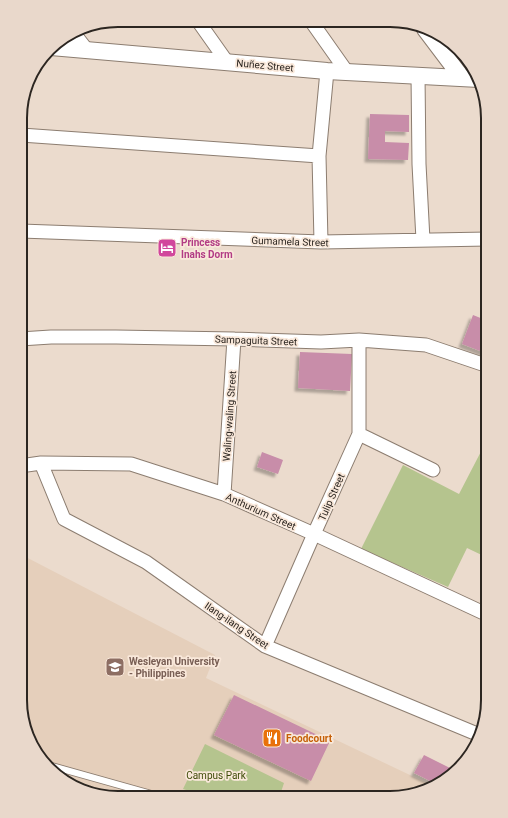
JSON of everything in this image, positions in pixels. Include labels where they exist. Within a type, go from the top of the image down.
[{"type":"street","points":[[203,27],[227,62]]},
{"type":"street","points":[[315,27],[347,72]]},
{"type":"street","points":[[77,37],[87,50]]},
{"type":"street","points":[[432,37],[462,78]]},
{"type":"street","name":"Nuñez Street","points":[[60,48],[347,72],[472,79]]},
{"type":"street","points":[[321,242],[319,156],[327,70]]},
{"type":"street","points":[[418,76],[419,164],[423,240]]},
{"type":"street","points":[[27,135],[319,156]]},
{"type":"street","name":"Gumamela Street","points":[[27,231],[321,242],[481,240]]},
{"type":"street","name":"Sampaguita Street","points":[[27,339],[51,337],[234,339],[321,342],[359,340],[426,345],[481,364]]},
{"type":"street","name":"Waling-waling Street","points":[[224,494],[234,339]]},
{"type":"street","name":"Tulip Street","points":[[265,646],[359,434],[359,340]]},
{"type":"street","points":[[359,434],[433,470]]},
{"type":"street","name":"Anthurium Street","points":[[27,465],[41,463],[131,464],[224,494],[481,612]]},
{"type":"street","name":"Ilang-ilang Street","points":[[41,463],[64,519],[146,562],[265,646],[475,733]]},
{"type":"lane","points":[[58,768],[141,791]]},
{"type":"shaded area","name":"Wesleyan University - Philippines","points":[[27,558],[215,655],[206,678],[427,783],[396,791],[118,791],[94,788],[72,779],[54,764],[39,746],[30,724],[27,700]]},
{"type":"green space","points":[[481,452],[481,555],[467,548],[448,587],[361,549],[403,465],[459,494]]},
{"type":"green space","name":"Campus Park","points":[[205,744],[284,783],[281,791],[189,791],[183,789]]},
{"type":"building","points":[[370,114],[409,115],[409,132],[385,131],[385,142],[409,143],[408,160],[368,159]]},
{"type":"building","points":[[473,315],[481,318],[481,351],[462,344]]},
{"type":"building","points":[[300,352],[352,354],[350,391],[298,388]]},
{"type":"building","points":[[262,452],[283,460],[278,474],[257,467]]},
{"type":"building","name":"Foodcourt","points":[[234,695],[330,741],[311,781],[214,735]]},
{"type":"building","points":[[424,755],[450,768],[431,781],[414,773]]},
{"type":"place","name":"Princess Inahs Dorm","points":[[167,248]]},
{"type":"place","name":"Wesleyan University - Philippines","points":[[115,667]]},
{"type":"place","name":"Foodcourt","points":[[272,738]]}]
